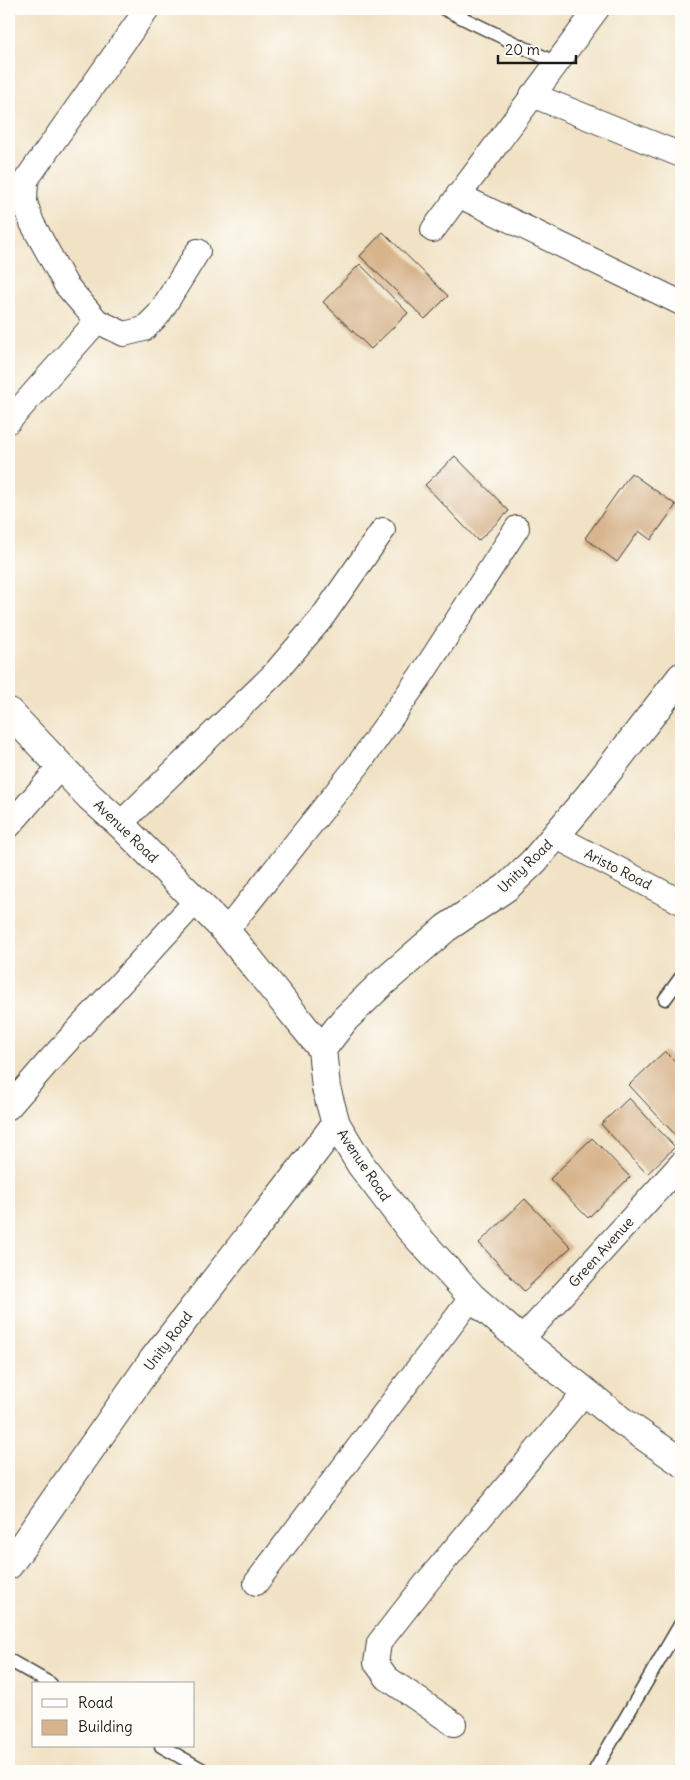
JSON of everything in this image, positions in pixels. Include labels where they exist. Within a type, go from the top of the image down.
[{"type":"street","points":[[146,9],[26,180],[26,202],[32,224],[66,285],[97,321],[124,334],[144,329],[159,314],[198,252]]},
{"type":"street","points":[[433,230],[597,9]]},
{"type":"street","points":[[532,95],[681,155]]},
{"type":"street","points":[[458,195],[681,303]]},
{"type":"street","points":[[9,421],[97,321]]},
{"type":"street","points":[[226,931],[358,765],[424,671],[518,528]]},
{"type":"street","points":[[120,824],[274,674],[321,619],[383,530]]},
{"type":"street","name":"Unity Road","points":[[322,1049],[346,1019],[380,985],[446,928],[507,887],[534,861],[588,797],[681,677]]},
{"type":"street","name":"Avenue Road","points":[[9,712],[90,797],[120,824],[226,931],[322,1049],[326,1088],[336,1124],[361,1166],[409,1228],[472,1297],[521,1340],[618,1419],[681,1462]]},
{"type":"street","points":[[9,826],[61,766]]},
{"type":"street","name":"Aristo Road","points":[[555,836],[681,902]]},
{"type":"street","points":[[9,1107],[197,900]]},
{"type":"street","name":"Unity Road","points":[[9,1565],[153,1360],[336,1124]]},
{"type":"street","name":"Green Avenue","points":[[521,1340],[681,1164]]},
{"type":"street","points":[[256,1583],[472,1297]]},
{"type":"street","points":[[454,1724],[387,1678],[376,1663],[379,1643],[427,1582],[585,1392]]},
{"type":"lane","points":[[444,9],[556,63]]},
{"type":"lane","points":[[666,999],[681,977]]},
{"type":"lane","points":[[595,1770],[681,1623]]},
{"type":"lane","points":[[9,1660],[48,1682]]},
{"type":"lane","points":[[165,1748],[205,1771]]},
{"type":"building","points":[[383,232],[448,296],[425,319],[360,256]]},
{"type":"building","points":[[360,264],[408,313],[371,349],[323,302]]},
{"type":"building","points":[[455,456],[509,511],[478,541],[425,485]]},
{"type":"building","points":[[631,473],[676,505],[651,540],[639,531],[617,562],[585,538]]},
{"type":"building","points":[[665,1051],[681,1067],[681,1141],[629,1085]]},
{"type":"building","points":[[629,1098],[675,1147],[647,1174],[601,1124]]},
{"type":"building","points":[[592,1138],[630,1177],[588,1218],[550,1179]]},
{"type":"building","points":[[525,1199],[571,1247],[524,1291],[479,1243]]}]
